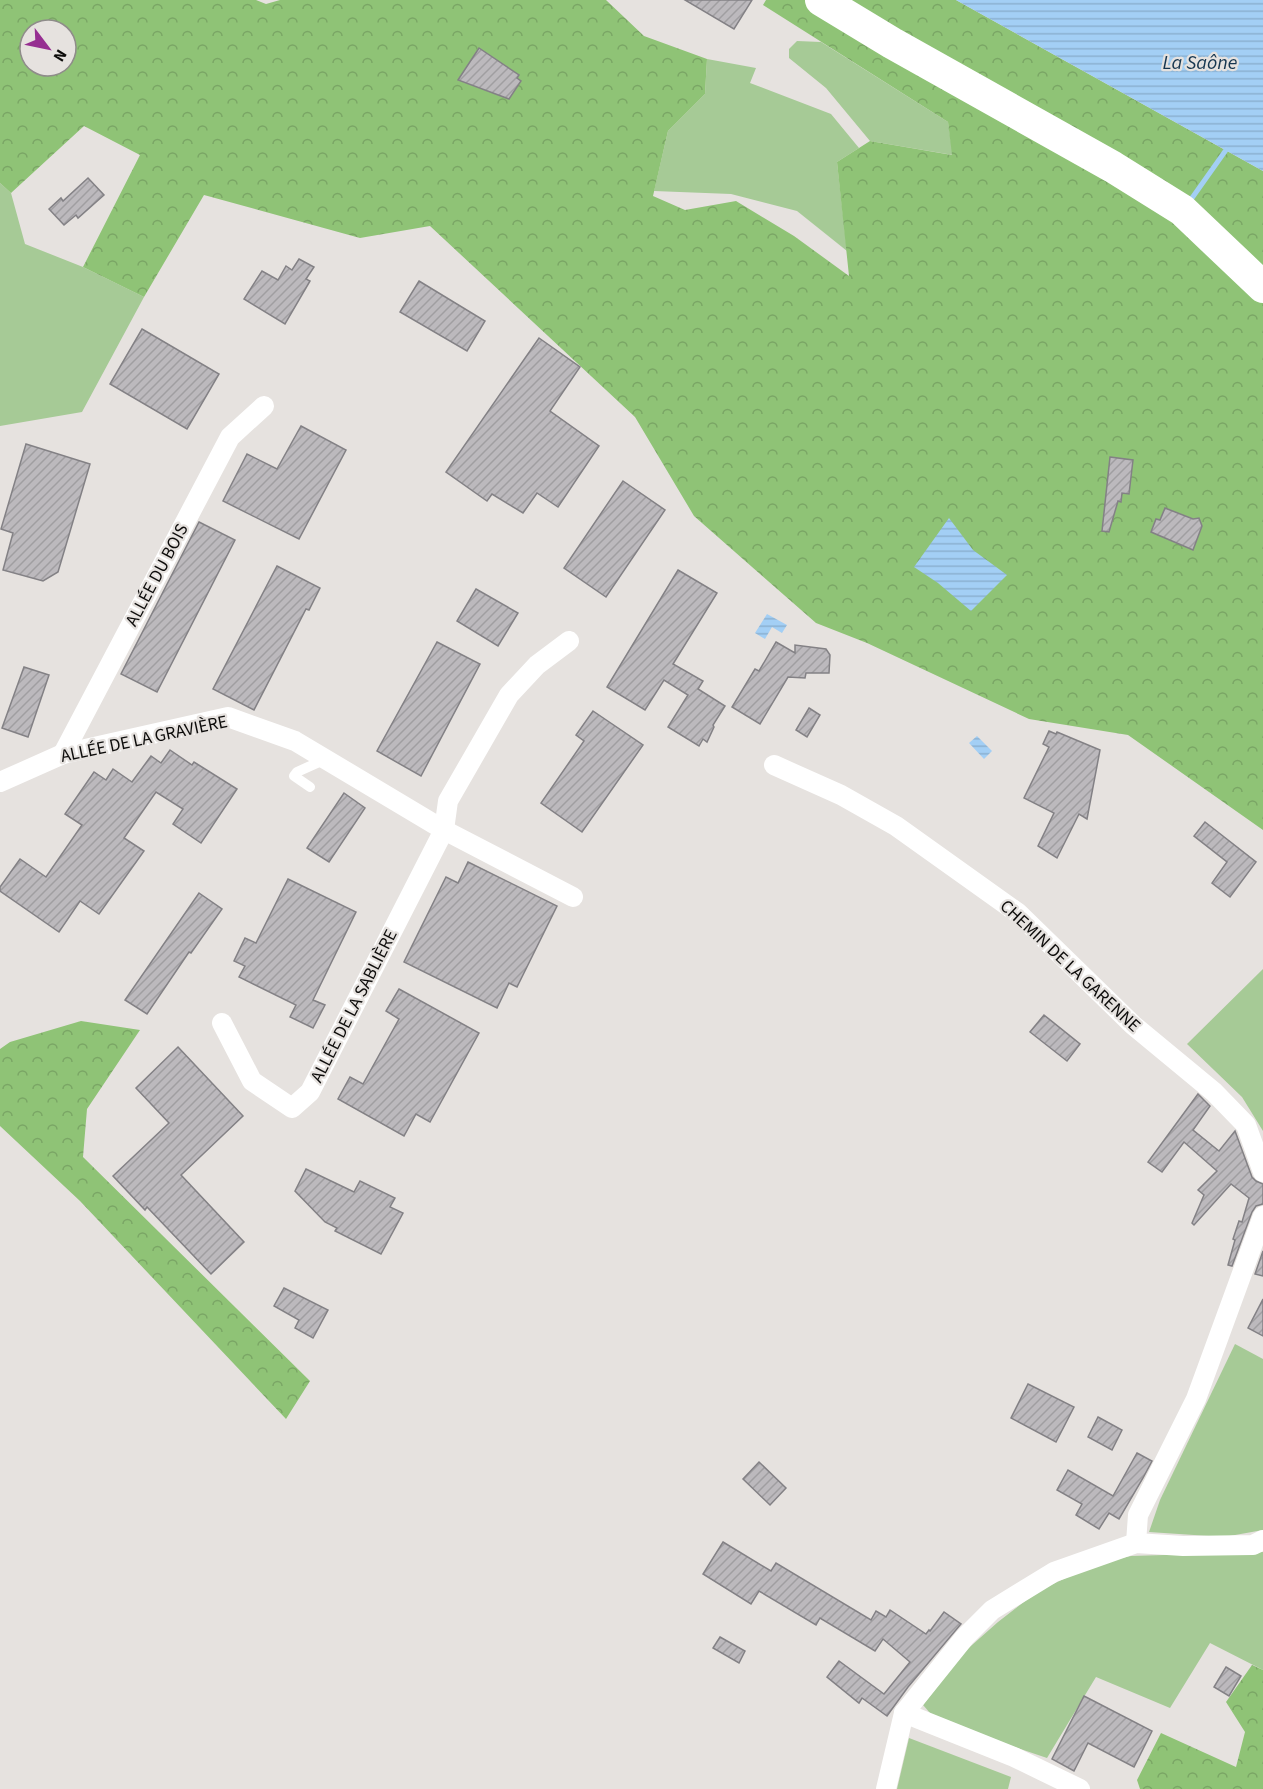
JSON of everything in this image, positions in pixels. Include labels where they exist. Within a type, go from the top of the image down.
[{"type":"main road","points":[[821,0],[892,43],[1113,167],[1182,210],[1263,287]]},
{"type":"street","name":"ALLÉE DU BOIS","points":[[63,754],[230,437],[264,406]]},
{"type":"street","points":[[569,641],[537,664],[509,695],[448,801],[444,830],[573,897]]},
{"type":"street","name":"ALLÉE DE LA GRAVIÈRE","points":[[0,782],[63,754],[228,717],[295,741],[444,830]]},
{"type":"street","name":"CHEMIN DE LA GARENNE","points":[[774,765],[841,795],[896,826],[1018,913],[1133,1024],[1214,1092],[1246,1125],[1263,1172]]},
{"type":"street","name":"ALLÉE DE LA SABLIÈRE","points":[[222,1023],[252,1081],[292,1108],[310,1092],[444,830]]},
{"type":"street","points":[[1136,1543],[1137,1515],[1196,1399],[1263,1216]]},
{"type":"street","points":[[886,1789],[904,1713],[965,1636],[992,1610],[1054,1572],[1136,1543],[1183,1546],[1253,1545],[1263,1540]]},
{"type":"street","points":[[904,1713],[1014,1757],[1080,1789]]},
{"type":"lane","points":[[310,786],[294,776],[297,772],[326,759]]},
{"type":"green space","points":[[0,0],[256,0],[266,4],[280,0],[606,0],[644,36],[707,59],[705,94],[668,131],[653,196],[685,210],[736,201],[794,236],[849,276],[837,162],[870,141],[952,155],[948,122],[763,5],[766,0],[956,0],[1263,171],[1263,830],[1128,735],[1029,719],[867,643],[816,623],[694,516],[635,417],[430,226],[360,238],[204,195],[144,297],[83,267],[140,155],[84,126],[11,193],[0,183]]},
{"type":"green space","points":[[797,41],[821,42],[948,122],[953,155],[870,141],[826,88],[789,58],[789,49]]},
{"type":"green space","points":[[707,59],[756,68],[750,83],[831,114],[859,148],[837,162],[847,251],[797,211],[731,194],[654,191],[668,131],[705,94]]},
{"type":"green space","points":[[0,183],[11,193],[25,244],[83,267],[144,297],[82,412],[0,426]]},
{"type":"green space","points":[[1263,969],[1263,1131],[1242,1097],[1187,1044]]},
{"type":"green space","points":[[81,1021],[140,1030],[87,1109],[83,1157],[310,1381],[286,1419],[80,1201],[0,1126],[0,1049],[10,1042]]},
{"type":"green space","points":[[1235,1344],[1263,1359],[1263,1530],[1224,1537],[1149,1532],[1160,1500]]},
{"type":"green space","points":[[1263,1552],[1263,1670],[1210,1643],[1170,1708],[1096,1677],[1047,1758],[937,1721],[923,1705],[963,1653],[998,1622],[1038,1591],[1098,1563],[1131,1556]]},
{"type":"green space","points":[[1252,1665],[1263,1670],[1263,1789],[1140,1789],[1137,1780],[1161,1733],[1236,1767],[1245,1732],[1226,1702]]},
{"type":"green space","points":[[909,1738],[1011,1777],[1008,1789],[897,1789]]},
{"type":"water","name":"La Saône","points":[[956,0],[1263,0],[1263,171]]},
{"type":"water","points":[[949,518],[973,550],[1007,575],[971,611],[938,583],[914,567]]},
{"type":"water","points":[[767,614],[787,625],[782,633],[772,627],[765,639],[755,633]]},
{"type":"water","points":[[977,736],[992,751],[984,759],[969,743]]},
{"type":"building","points":[[685,0],[752,0],[734,29]]},
{"type":"building","points":[[479,48],[519,75],[517,78],[521,81],[509,99],[458,80]]},
{"type":"building","points":[[88,178],[104,195],[78,218],[76,215],[64,225],[49,209],[61,198],[63,201]]},
{"type":"building","points":[[299,259],[314,267],[306,279],[310,281],[285,324],[244,299],[262,271],[278,280],[286,266],[292,270]]},
{"type":"building","points":[[419,281],[485,321],[467,351],[400,312]]},
{"type":"building","points":[[142,329],[219,374],[187,429],[110,384]]},
{"type":"building","points":[[539,338],[580,367],[550,411],[599,446],[558,507],[537,493],[523,513],[492,494],[487,501],[446,472]]},
{"type":"building","points":[[301,426],[346,450],[299,539],[223,501],[247,454],[277,469]]},
{"type":"building","points":[[26,444],[90,464],[58,572],[43,581],[3,570],[13,533],[1,529]]},
{"type":"building","points":[[1110,457],[1133,460],[1129,494],[1122,493],[1121,502],[1118,501],[1109,532],[1102,531]]},
{"type":"building","points":[[623,481],[665,510],[606,597],[564,568]]},
{"type":"building","points":[[1165,508],[1193,519],[1199,518],[1202,526],[1193,550],[1151,532],[1156,519],[1160,520]]},
{"type":"building","points":[[199,522],[235,540],[157,692],[121,674]]},
{"type":"building","points":[[277,566],[320,588],[309,610],[306,609],[254,710],[213,689]]},
{"type":"building","points":[[678,570],[717,593],[673,664],[703,681],[698,689],[725,706],[713,725],[707,742],[703,739],[699,746],[668,727],[688,695],[664,680],[645,710],[607,687]]},
{"type":"building","points":[[476,589],[518,613],[498,646],[457,621]]},
{"type":"building","points":[[437,642],[480,664],[421,776],[377,751]]},
{"type":"building","points":[[776,642],[795,653],[795,645],[826,649],[830,655],[829,673],[806,673],[805,678],[788,677],[760,724],[732,707],[755,669],[759,671]]},
{"type":"building","points":[[24,667],[49,675],[28,737],[2,728]]},
{"type":"building","points":[[809,708],[820,715],[807,737],[796,730]]},
{"type":"building","points":[[593,711],[643,745],[582,832],[541,803],[584,741],[576,735]]},
{"type":"building","points":[[1049,731],[1056,734],[1057,732],[1100,750],[1087,819],[1079,814],[1057,858],[1038,846],[1054,813],[1024,798],[1049,747],[1043,744]]},
{"type":"building","points":[[170,750],[192,765],[194,762],[237,789],[201,843],[173,824],[183,809],[156,792],[124,838],[144,851],[99,914],[80,901],[59,932],[0,891],[0,887],[20,859],[46,877],[82,825],[65,814],[94,772],[106,780],[113,769],[132,782],[151,756],[161,763]]},
{"type":"building","points":[[344,793],[365,808],[329,862],[307,848]]},
{"type":"building","points":[[1205,822],[1256,862],[1230,897],[1212,883],[1227,862],[1194,836]]},
{"type":"building","points":[[468,862],[557,906],[517,987],[509,983],[497,1008],[404,962],[446,877],[458,883]]},
{"type":"building","points":[[288,879],[356,912],[313,1000],[325,1005],[313,1028],[290,1017],[296,1005],[239,977],[245,966],[234,961],[245,938],[256,943]]},
{"type":"building","points":[[199,893],[222,909],[191,953],[189,952],[147,1014],[125,1000]]},
{"type":"building","points":[[399,989],[479,1033],[430,1122],[416,1114],[404,1136],[338,1099],[350,1077],[363,1084],[399,1019],[386,1011]]},
{"type":"building","points":[[1044,1015],[1080,1044],[1067,1061],[1030,1032]]},
{"type":"building","points":[[178,1047],[243,1116],[181,1175],[244,1242],[211,1274],[147,1207],[145,1210],[113,1176],[169,1123],[136,1088]]},
{"type":"building","points":[[1198,1094],[1210,1106],[1193,1130],[1219,1151],[1235,1131],[1252,1177],[1263,1184],[1263,1204],[1256,1206],[1252,1212],[1232,1266],[1228,1265],[1235,1240],[1233,1239],[1239,1221],[1242,1222],[1249,1198],[1231,1184],[1194,1225],[1192,1223],[1204,1195],[1198,1190],[1217,1171],[1184,1142],[1162,1172],[1148,1162]]},
{"type":"building","points":[[306,1169],[354,1192],[360,1181],[395,1198],[390,1207],[403,1213],[381,1254],[335,1231],[337,1228],[325,1222],[295,1191]]},
{"type":"building","points":[[1263,1251],[1263,1276],[1255,1274]]},
{"type":"building","points":[[284,1288],[328,1310],[313,1338],[295,1328],[299,1320],[274,1306]]},
{"type":"building","points":[[1263,1299],[1263,1336],[1248,1328]]},
{"type":"building","points":[[1028,1384],[1074,1407],[1056,1442],[1011,1418]]},
{"type":"building","points":[[1098,1417],[1122,1430],[1112,1450],[1088,1437]]},
{"type":"building","points":[[1137,1453],[1152,1461],[1119,1519],[1109,1513],[1099,1529],[1076,1515],[1082,1504],[1057,1490],[1068,1470],[1113,1496]]},
{"type":"building","points":[[759,1462],[786,1488],[770,1505],[743,1479]]},
{"type":"building","points":[[723,1542],[771,1571],[776,1563],[871,1620],[876,1611],[886,1617],[890,1610],[926,1634],[944,1612],[961,1624],[908,1687],[887,1716],[862,1698],[859,1703],[827,1677],[839,1661],[884,1694],[910,1662],[883,1639],[875,1651],[820,1618],[816,1625],[759,1591],[751,1604],[703,1574]]},
{"type":"building","points":[[720,1637],[745,1651],[739,1663],[713,1648]]},
{"type":"building","points":[[1226,1667],[1241,1676],[1229,1696],[1214,1687]]},
{"type":"building","points":[[1084,1696],[1152,1731],[1134,1767],[1088,1743],[1074,1771],[1052,1759]]},
{"type":"waterway","points":[[1192,198],[1226,150]]}]
